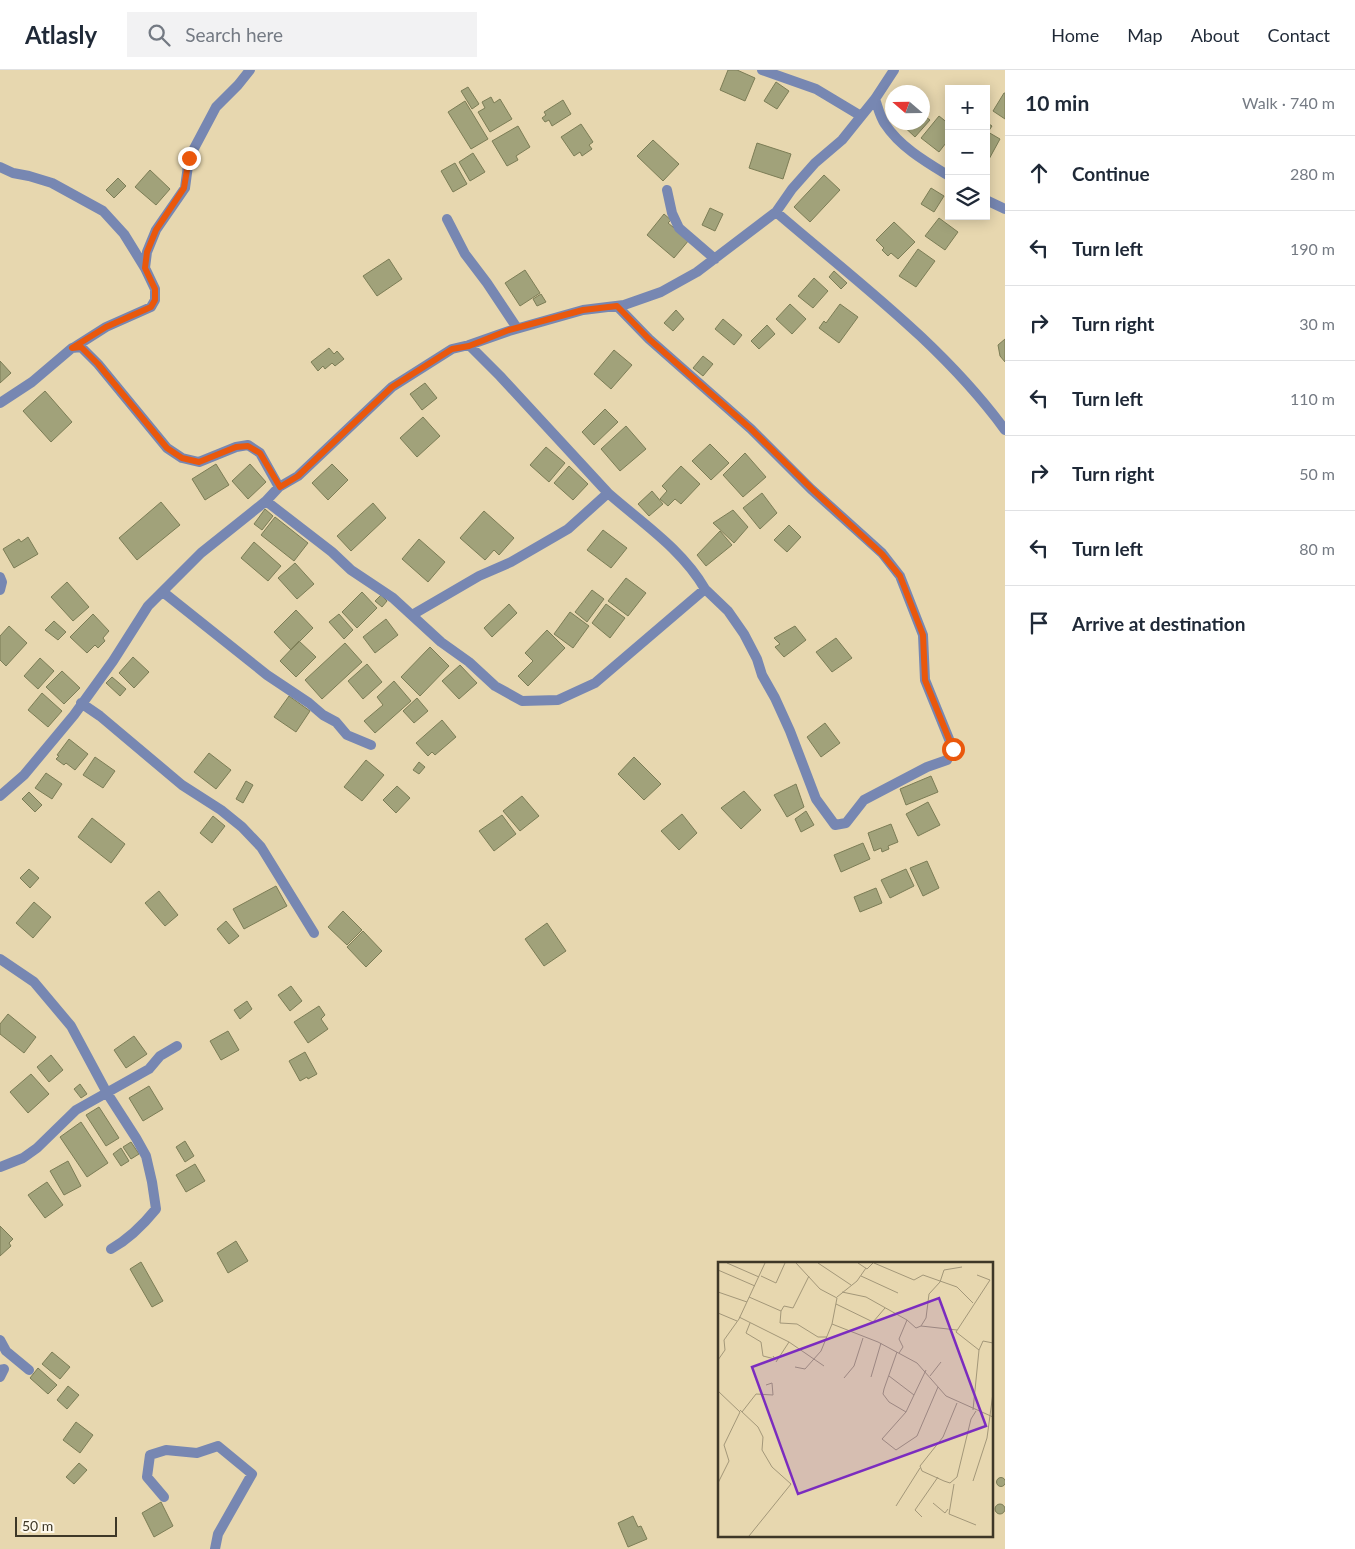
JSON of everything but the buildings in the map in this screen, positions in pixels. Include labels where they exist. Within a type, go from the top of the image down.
[{"type":"street","points":[[145,268],[147,252],[156,230],[184,188],[189,158],[216,106],[238,85],[250,70]]},
{"type":"street","points":[[762,70],[816,88],[861,116]]},
{"type":"street","points":[[0,796],[24,775],[74,715],[113,661],[148,606],[201,553],[266,501],[280,487],[298,476],[392,387],[452,349],[469,346],[517,328],[583,310],[617,306],[661,292],[696,272],[716,259],[776,212],[816,162],[842,140],[875,99],[894,70]]},
{"type":"street","points":[[875,99],[884,124],[897,139],[918,157],[947,175]]},
{"type":"street","points":[[0,167],[13,173],[52,183],[102,211],[124,234],[145,268],[155,289],[155,300],[151,307],[106,327],[72,348],[32,382],[0,403]]},
{"type":"street","points":[[668,190],[672,213],[679,228],[716,259]]},
{"type":"street","points":[[990,202],[1005,209]]},
{"type":"street","points":[[776,212],[895,312],[938,351],[1005,430]]},
{"type":"street","points":[[448,219],[465,254],[517,328]]},
{"type":"street","points":[[469,346],[608,493],[677,553],[695,572],[705,589],[728,611],[744,634],[757,659],[762,675],[786,723],[816,799],[835,825],[846,823],[864,800],[927,767],[947,760],[953,749],[925,680],[923,635],[900,576],[882,554],[751,429],[649,339],[617,306]]},
{"type":"street","points":[[72,348],[81,347],[98,364],[167,448],[182,458],[199,462],[236,447],[248,446],[260,453],[280,487]]},
{"type":"street","points":[[412,615],[479,576],[511,562],[568,529],[608,493]]},
{"type":"street","points":[[266,501],[332,552],[352,570],[393,598],[441,642],[469,662],[495,686],[522,700],[558,700],[595,683],[705,589]]},
{"type":"street","points":[[0,576],[2,582],[0,590]]},
{"type":"street","points":[[163,592],[267,675],[310,703],[323,715],[336,722],[347,736],[371,745]]},
{"type":"street","points":[[81,703],[182,785],[221,810],[253,836],[314,933]]},
{"type":"street","points":[[0,959],[34,982],[71,1026],[106,1093],[146,1156],[156,1209],[143,1226],[111,1249]]},
{"type":"street","points":[[0,1167],[23,1158],[37,1148],[76,1110],[148,1069],[160,1056],[178,1046]]},
{"type":"street","points":[[0,1340],[6,1351],[29,1370]]},
{"type":"street","points":[[0,1370],[4,1369],[0,1377]]},
{"type":"street","points":[[164,1497],[147,1477],[150,1455],[166,1450],[197,1453],[218,1446],[252,1474],[218,1534],[215,1549]]},
{"type":"route","points":[[189,158],[184,188],[156,230],[147,252],[145,268],[155,289],[155,300],[151,307],[106,327],[72,348],[81,347],[98,364],[167,448],[182,458],[199,462],[236,447],[248,446],[260,453],[280,487],[298,476],[392,387],[452,349],[469,346],[509,330],[583,310],[617,306],[649,339],[751,429],[882,554],[900,576],[923,635],[925,680],[953,749]]}]
